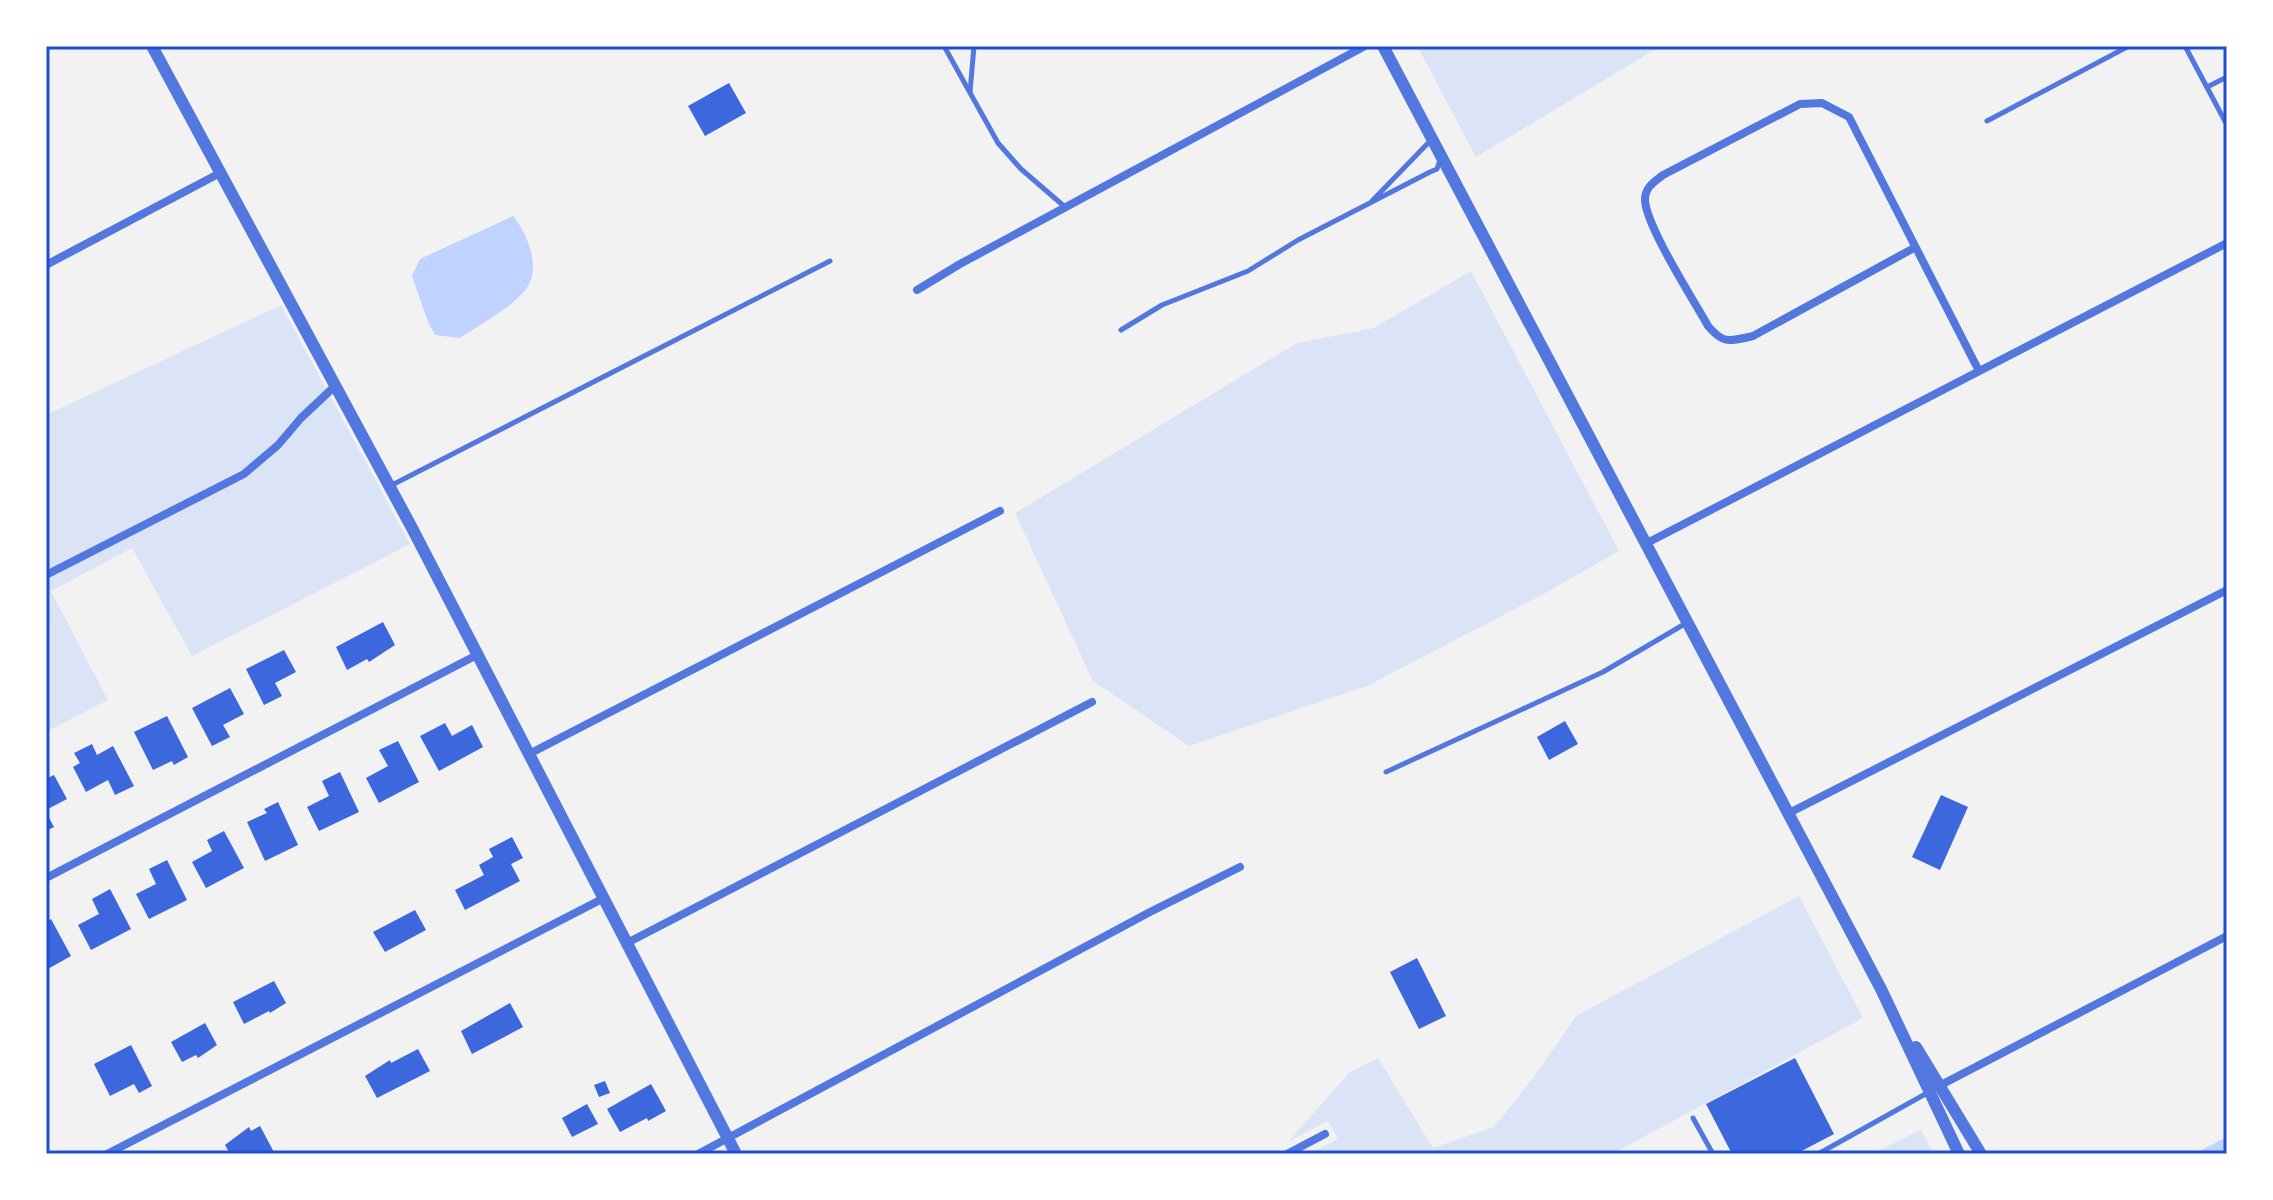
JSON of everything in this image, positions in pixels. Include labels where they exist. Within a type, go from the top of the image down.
[{"type":"street","points":[[152,46],[389,486],[736,1154]]},
{"type":"street","points":[[917,290],[1365,46]]},
{"type":"street","points":[[1383,46],[1881,989],[1935,1089],[1981,1154]]},
{"type":"street","points":[[1914,248],[1753,336],[1730,341],[1719,339],[1708,326],[1648,219],[1645,197],[1649,185],[1663,175],[1800,104],[1822,103],[1849,117],[1979,371]]},
{"type":"street","points":[[46,265],[220,173]]},
{"type":"street","points":[[1647,543],[2227,243]]},
{"type":"street","points":[[46,575],[244,474],[278,445],[335,386]]},
{"type":"street","points":[[529,754],[1000,511]]},
{"type":"street","points":[[1789,813],[2227,590]]},
{"type":"street","points":[[46,878],[477,655]]},
{"type":"street","points":[[627,943],[1092,702]]},
{"type":"street","points":[[698,1154],[1240,867]]},
{"type":"street","points":[[107,1154],[604,898]]},
{"type":"street","points":[[1935,1089],[2227,936]]},
{"type":"street","points":[[1935,1089],[1959,1154]]},
{"type":"street","points":[[1287,1154],[1325,1134]]},
{"type":"lane","points":[[944,46],[998,143],[1021,169],[1065,207]]},
{"type":"lane","points":[[970,93],[974,46]]},
{"type":"lane","points":[[1987,121],[2129,46]]},
{"type":"lane","points":[[2185,46],[2227,125]]},
{"type":"lane","points":[[2207,87],[2227,77]]},
{"type":"lane","points":[[1369,204],[1433,138]]},
{"type":"lane","points":[[1121,330],[1162,305],[1248,271],[1298,240],[1437,169],[1441,155]]},
{"type":"lane","points":[[389,486],[830,261]]},
{"type":"lane","points":[[1386,772],[1603,672],[1688,622]]},
{"type":"lane","points":[[1818,1154],[1935,1089]]},
{"type":"lane","points":[[1693,1118],[1713,1154]]},
{"type":"shaded area","points":[[1417,46],[1661,46],[1476,157]]},
{"type":"shaded area","points":[[1471,271],[1619,551],[1542,595],[1367,686],[1189,746],[1093,681],[1015,513],[1297,343],[1374,328]]},
{"type":"shaded area","points":[[281,305],[410,544],[192,656],[132,548],[51,591],[108,700],[46,732],[46,415]]},
{"type":"shaded area","points":[[1799,896],[1863,1018],[1612,1154],[1309,1154],[1338,1139],[1328,1121],[1289,1141],[1350,1072],[1378,1058],[1433,1148],[1494,1127],[1534,1077],[1576,1016]]},
{"type":"shaded area","points":[[1921,1130],[1934,1154],[1871,1154]]},
{"type":"water","points":[[513,216],[532,256],[532,274],[525,290],[499,313],[460,338],[435,335],[412,276],[420,259]]},
{"type":"water","points":[[2227,1137],[2227,1154],[2194,1154]]},
{"type":"building","points":[[729,83],[746,113],[705,136],[688,106]]},
{"type":"building","points":[[383,622],[395,645],[369,662],[367,659],[347,670],[336,647]]},
{"type":"building","points":[[284,650],[296,672],[275,683],[282,696],[264,705],[246,669]]},
{"type":"building","points":[[230,688],[244,714],[223,725],[230,737],[212,746],[192,708]]},
{"type":"building","points":[[167,716],[188,757],[174,765],[172,761],[153,770],[134,732]]},
{"type":"building","points":[[1565,721],[1578,744],[1549,760],[1537,737]]},
{"type":"building","points":[[445,723],[452,736],[472,725],[483,747],[439,771],[420,736]]},
{"type":"building","points":[[398,741],[419,782],[379,803],[366,778],[388,766],[379,750]]},
{"type":"building","points":[[92,744],[97,755],[113,746],[134,786],[115,795],[108,780],[86,792],[73,767],[80,763],[74,753]]},
{"type":"building","points":[[340,772],[359,812],[319,831],[307,807],[329,796],[322,781]]},
{"type":"building","points":[[54,775],[67,799],[46,810],[46,779]]},
{"type":"building","points":[[1941,795],[1968,807],[1940,870],[1912,857]]},
{"type":"building","points":[[278,802],[298,845],[265,861],[247,822],[267,813],[264,809]]},
{"type":"building","points":[[46,812],[54,827],[46,831]]},
{"type":"building","points":[[224,831],[244,868],[206,888],[192,862],[212,851],[207,840]]},
{"type":"building","points":[[512,837],[523,858],[511,864],[520,881],[465,910],[455,890],[484,875],[479,865],[493,857],[489,849]]},
{"type":"building","points":[[167,860],[187,900],[149,919],[136,894],[156,884],[149,869]]},
{"type":"building","points":[[110,889],[131,929],[91,950],[78,925],[99,914],[92,899]]},
{"type":"building","points":[[415,910],[426,930],[385,952],[373,932]]},
{"type":"building","points":[[51,919],[71,956],[46,970],[46,922]]},
{"type":"building","points":[[1417,958],[1446,1016],[1419,1029],[1390,972]]},
{"type":"building","points":[[274,981],[286,1003],[244,1024],[233,1002]]},
{"type":"building","points":[[510,1003],[523,1027],[472,1054],[461,1031]]},
{"type":"building","points":[[205,1023],[217,1045],[198,1058],[196,1055],[182,1062],[171,1042]]},
{"type":"building","points":[[131,1045],[152,1086],[139,1093],[134,1084],[110,1096],[94,1064]]},
{"type":"building","points":[[418,1049],[430,1071],[377,1098],[365,1076],[390,1060],[391,1063]]},
{"type":"building","points":[[1795,1058],[1834,1134],[1796,1154],[1732,1154],[1706,1104]]},
{"type":"building","points":[[605,1081],[610,1093],[599,1097],[594,1085]]},
{"type":"building","points":[[651,1084],[666,1111],[620,1132],[607,1109]]},
{"type":"building","points":[[587,1104],[598,1124],[572,1137],[562,1118]]},
{"type":"building","points":[[260,1126],[275,1154],[230,1154],[225,1145],[249,1127],[251,1131]]}]
